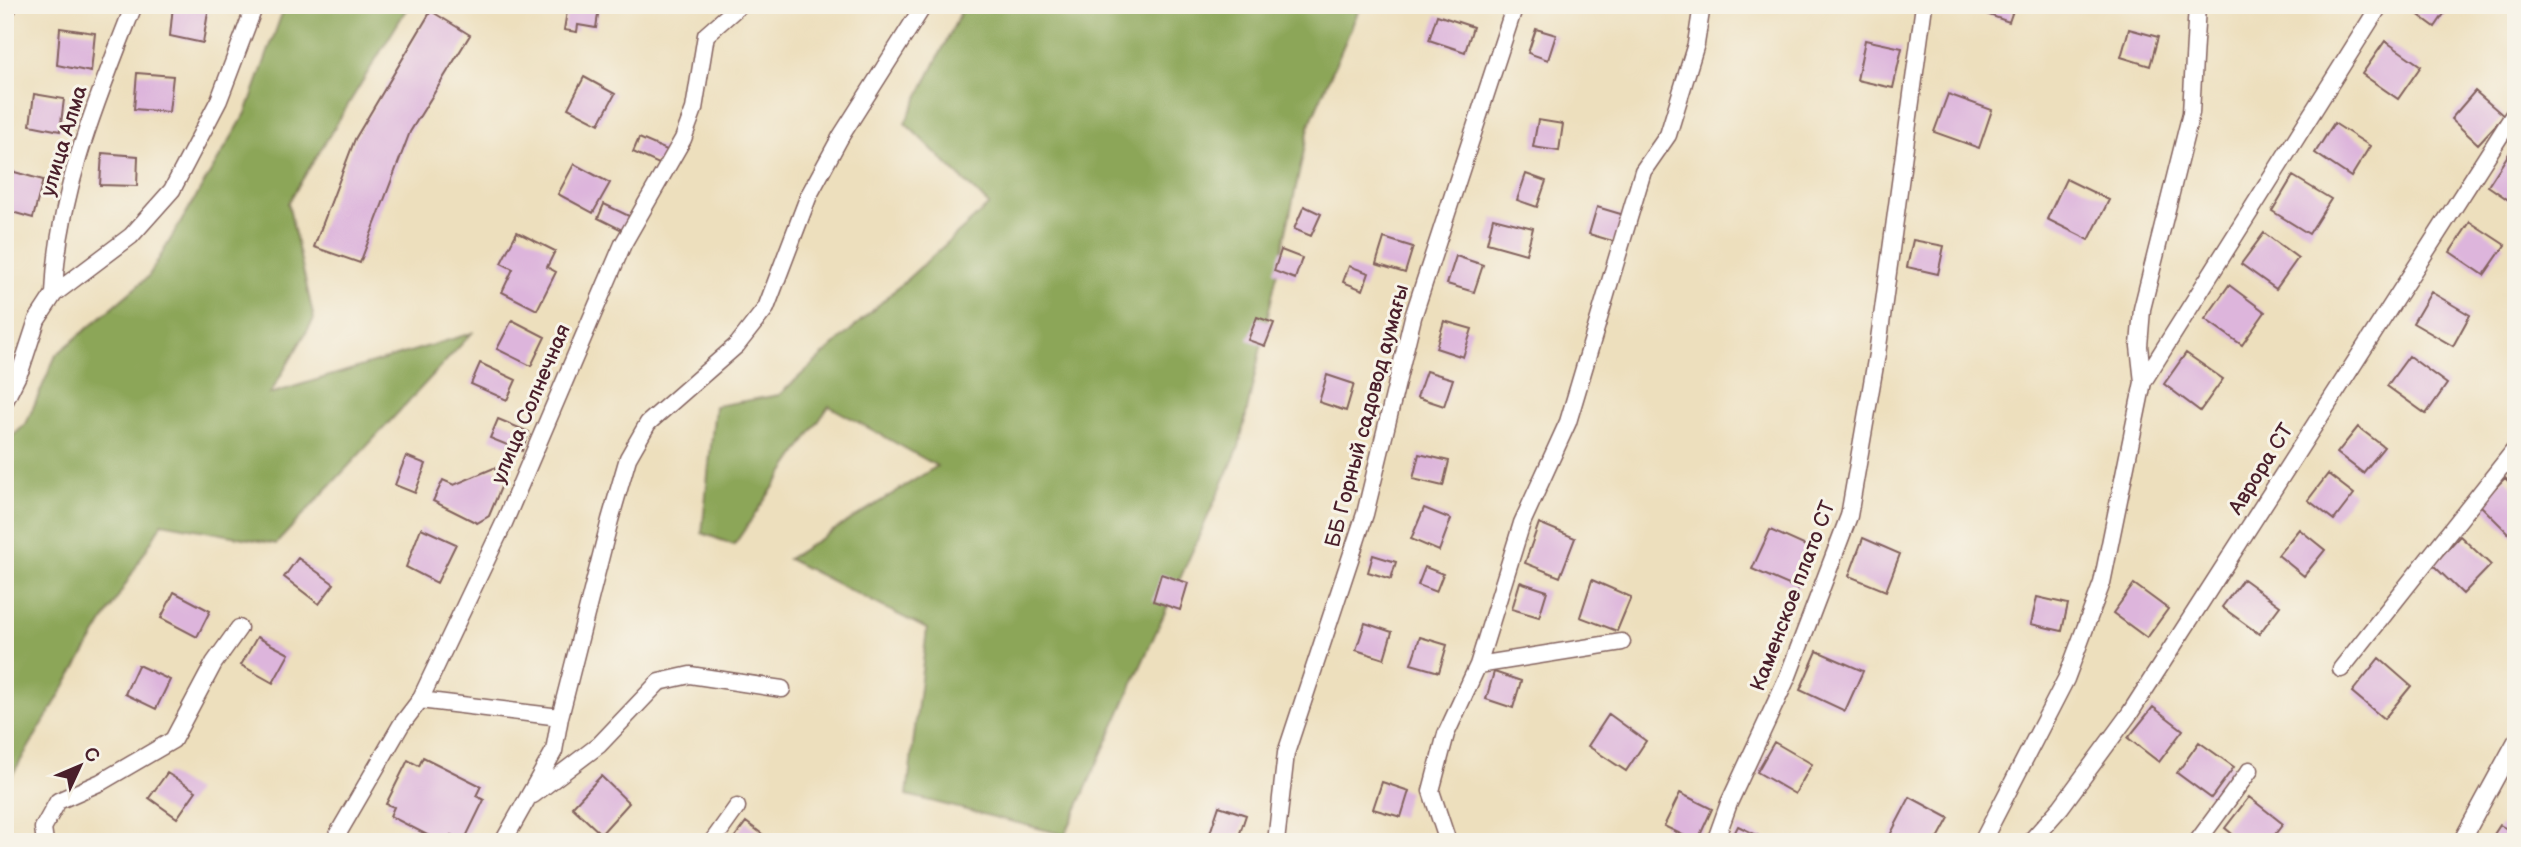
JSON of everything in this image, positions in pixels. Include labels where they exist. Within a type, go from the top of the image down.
[{"type":"street","name":"улица Алма","points":[[54,294],[55,260],[69,192],[101,90],[135,5]]},
{"type":"street","points":[[5,401],[21,369],[37,320],[54,294],[131,236],[172,190],[219,100],[256,5]]},
{"type":"street","name":"улица Солнечная","points":[[334,842],[401,725],[420,700],[503,523],[623,244],[683,139],[700,82],[701,50],[706,35],[740,5]]},
{"type":"street","points":[[503,842],[554,751],[560,717],[628,458],[648,423],[737,345],[766,308],[809,195],[841,136],[924,5]]},
{"type":"street","name":"ББ Горный садовод аумағы","points":[[1276,842],[1286,753],[1365,514],[1413,317],[1515,5]]},
{"type":"street","points":[[1448,842],[1431,791],[1446,734],[1478,665],[1522,523],[1568,422],[1643,171],[1668,135],[1696,44],[1702,5]]},
{"type":"street","name":"Каменское плато СТ","points":[[1715,842],[1728,803],[1788,676],[1849,516],[1877,354],[1924,5]]},
{"type":"street","points":[[1982,842],[2066,680],[2102,583],[2143,382],[2139,346],[2142,309],[2191,113],[2197,5]]},
{"type":"street","points":[[2143,382],[2380,5]]},
{"type":"street","name":"Аврора СТ","points":[[2030,842],[2061,807],[2130,713],[2516,111]]},
{"type":"street","points":[[2341,669],[2516,448]]},
{"type":"street","points":[[45,842],[43,828],[58,801],[101,782],[173,740],[214,663],[239,628]]},
{"type":"street","points":[[1478,665],[1622,642]]},
{"type":"street","points":[[526,801],[599,745],[659,682],[690,675],[782,689]]},
{"type":"street","points":[[420,700],[560,717]]},
{"type":"street","points":[[2461,842],[2516,741]]},
{"type":"street","points":[[2197,842],[2250,770]]},
{"type":"street","points":[[712,842],[737,807]]},
{"type":"green space","points":[[285,5],[409,5],[288,203],[314,319],[270,394],[472,333],[276,544],[162,523],[5,787],[5,443],[26,424],[56,355],[148,277],[246,113]]},
{"type":"green space","points":[[959,5],[1361,5],[1310,123],[1239,447],[1065,835],[907,795],[927,629],[788,559],[937,466],[829,406],[734,545],[702,533],[715,406],[779,395],[989,205],[905,123],[960,14]]},
{"type":"building","points":[[173,5],[209,6],[203,43],[170,36]]},
{"type":"building","points":[[568,5],[599,8],[596,28],[578,25],[577,32],[564,30]]},
{"type":"building","points":[[1961,5],[2015,5],[2009,22]]},
{"type":"building","points":[[2405,5],[2450,5],[2435,27]]},
{"type":"building","points":[[431,11],[470,35],[410,132],[360,263],[314,247],[355,139]]},
{"type":"building","points":[[1437,15],[1473,27],[1465,52],[1429,40]]},
{"type":"building","points":[[60,28],[95,33],[91,72],[57,65]]},
{"type":"building","points":[[1536,29],[1556,35],[1548,60],[1528,53]]},
{"type":"building","points":[[2129,29],[2158,37],[2150,66],[2121,57]]},
{"type":"building","points":[[1865,40],[1902,48],[1893,88],[1857,80]]},
{"type":"building","points":[[2385,41],[2421,66],[2398,99],[2362,74]]},
{"type":"building","points":[[137,73],[173,76],[169,112],[134,109]]},
{"type":"building","points":[[584,77],[615,94],[599,124],[568,108]]},
{"type":"building","points":[[2475,91],[2504,116],[2478,144],[2451,119]]},
{"type":"building","points":[[34,94],[64,99],[60,131],[30,125]]},
{"type":"building","points":[[1948,94],[1992,110],[1979,148],[1934,132]]},
{"type":"building","points":[[1538,120],[1563,124],[1559,151],[1533,147]]},
{"type":"building","points":[[2334,123],[2370,146],[2351,177],[2315,153]]},
{"type":"building","points":[[639,138],[667,150],[661,165],[633,152]]},
{"type":"building","points":[[2510,152],[2516,155],[2516,205],[2488,186]]},
{"type":"building","points":[[102,153],[138,156],[137,186],[100,185]]},
{"type":"building","points":[[574,164],[610,183],[593,213],[558,194]]},
{"type":"building","points":[[11,171],[43,180],[33,218],[5,210]]},
{"type":"building","points":[[1526,174],[1546,181],[1537,207],[1517,200]]},
{"type":"building","points":[[2293,176],[2331,199],[2309,234],[2272,211]]},
{"type":"building","points":[[2066,179],[2109,200],[2089,240],[2047,219]]},
{"type":"building","points":[[604,204],[631,217],[624,231],[598,218]]},
{"type":"building","points":[[1304,206],[1321,214],[1311,236],[1294,229]]},
{"type":"building","points":[[1597,207],[1624,215],[1616,242],[1589,234]]},
{"type":"building","points":[[1493,218],[1533,228],[1526,254],[1487,243]]},
{"type":"building","points":[[2470,222],[2505,245],[2484,275],[2450,252]]},
{"type":"building","points":[[517,232],[555,251],[547,267],[556,272],[537,310],[502,292],[513,269],[501,263]]},
{"type":"building","points":[[2264,233],[2298,258],[2276,289],[2241,264]]},
{"type":"building","points":[[1384,238],[1413,247],[1405,273],[1376,264]]},
{"type":"building","points":[[1913,240],[1944,246],[1938,274],[1907,267]]},
{"type":"building","points":[[1281,250],[1302,258],[1295,279],[1274,271]]},
{"type":"building","points":[[1456,256],[1483,265],[1474,292],[1447,284]]},
{"type":"building","points":[[1349,266],[1369,273],[1363,290],[1343,282]]},
{"type":"building","points":[[2229,285],[2265,312],[2242,345],[2205,319]]},
{"type":"building","points":[[2431,292],[2470,315],[2453,346],[2413,323]]},
{"type":"building","points":[[1257,317],[1274,323],[1265,346],[1248,340]]},
{"type":"building","points":[[512,320],[545,337],[531,366],[497,349]]},
{"type":"building","points":[[1444,321],[1472,329],[1463,357],[1436,348]]},
{"type":"building","points":[[2186,353],[2223,379],[2200,411],[2164,384]]},
{"type":"building","points":[[2409,356],[2447,384],[2426,414],[2387,386]]},
{"type":"building","points":[[480,363],[516,380],[507,400],[471,384]]},
{"type":"building","points":[[1426,371],[1453,379],[1444,406],[1417,397]]},
{"type":"building","points":[[1327,375],[1354,384],[1346,411],[1319,402]]},
{"type":"building","points":[[498,419],[529,432],[522,451],[490,438]]},
{"type":"building","points":[[2358,427],[2384,447],[2363,473],[2337,453]]},
{"type":"building","points":[[1419,454],[1449,461],[1443,486],[1413,479]]},
{"type":"building","points":[[406,456],[426,464],[415,493],[395,485]]},
{"type":"building","points":[[494,468],[504,480],[489,516],[477,523],[433,501],[443,480],[454,485]]},
{"type":"building","points":[[2328,474],[2354,494],[2334,520],[2308,500]]},
{"type":"building","points":[[2505,478],[2516,489],[2516,532],[2511,536],[2479,504]]},
{"type":"building","points":[[1424,508],[1451,519],[1439,551],[1411,539]]},
{"type":"building","points":[[1539,523],[1575,538],[1560,577],[1525,563]]},
{"type":"building","points":[[421,528],[456,544],[437,583],[406,567]]},
{"type":"building","points":[[2299,529],[2325,550],[2304,576],[2278,555]]},
{"type":"building","points":[[1770,530],[1815,550],[1798,589],[1752,569]]},
{"type":"building","points":[[2460,536],[2491,565],[2463,594],[2433,565]]},
{"type":"building","points":[[1863,538],[1900,554],[1886,591],[1849,576]]},
{"type":"building","points":[[1373,555],[1396,562],[1391,579],[1368,572]]},
{"type":"building","points":[[298,558],[334,584],[319,604],[284,577]]},
{"type":"building","points":[[1425,567],[1443,574],[1436,592],[1418,585]]},
{"type":"building","points":[[1161,574],[1188,583],[1180,610],[1153,601]]},
{"type":"building","points":[[2243,579],[2280,606],[2259,634],[2222,607]]},
{"type":"building","points":[[1592,580],[1631,597],[1617,631],[1580,617]]},
{"type":"building","points":[[1520,582],[1547,591],[1539,617],[1512,609]]},
{"type":"building","points":[[2134,584],[2168,609],[2147,638],[2113,613]]},
{"type":"building","points":[[174,592],[210,611],[197,637],[161,618]]},
{"type":"building","points":[[2037,597],[2068,604],[2062,631],[2031,624]]},
{"type":"building","points":[[1365,623],[1392,632],[1384,659],[1356,650]]},
{"type":"building","points":[[257,637],[289,654],[273,683],[241,665]]},
{"type":"building","points":[[1420,637],[1447,645],[1439,672],[1411,664]]},
{"type":"building","points":[[1817,651],[1863,671],[1845,711],[1800,690]]},
{"type":"building","points":[[2379,658],[2411,686],[2384,719],[2352,692]]},
{"type":"building","points":[[138,665],[170,680],[156,709],[125,694]]},
{"type":"building","points":[[1494,672],[1521,681],[1513,708],[1486,699]]},
{"type":"building","points":[[2153,707],[2183,730],[2159,762],[2128,738]]},
{"type":"building","points":[[1609,714],[1646,741],[1626,771],[1588,746]]},
{"type":"building","points":[[1774,742],[1812,764],[1795,794],[1757,772]]},
{"type":"building","points":[[2199,742],[2234,767],[2211,798],[2177,773]]},
{"type":"building","points":[[423,757],[481,786],[476,796],[484,800],[464,841],[451,835],[448,842],[441,842],[390,816],[394,807],[386,804],[408,760],[419,766]]},
{"type":"building","points":[[167,773],[196,791],[177,818],[149,798]]},
{"type":"building","points":[[601,776],[629,803],[601,834],[572,807]]},
{"type":"building","points":[[1382,782],[1409,791],[1401,817],[1373,809]]},
{"type":"building","points":[[1680,793],[1712,809],[1697,842],[1664,826]]},
{"type":"building","points":[[1910,797],[1949,818],[1936,842],[1898,842],[1889,837]]},
{"type":"building","points":[[2249,797],[2283,824],[2269,842],[2242,842],[2225,828]]},
{"type":"building","points":[[1219,806],[1246,815],[1237,842],[1210,833]]},
{"type":"building","points":[[746,822],[773,842],[731,842]]},
{"type":"building","points":[[2500,825],[2516,834],[2516,842],[2489,842]]},
{"type":"building","points":[[1738,826],[1771,842],[1730,842]]}]
